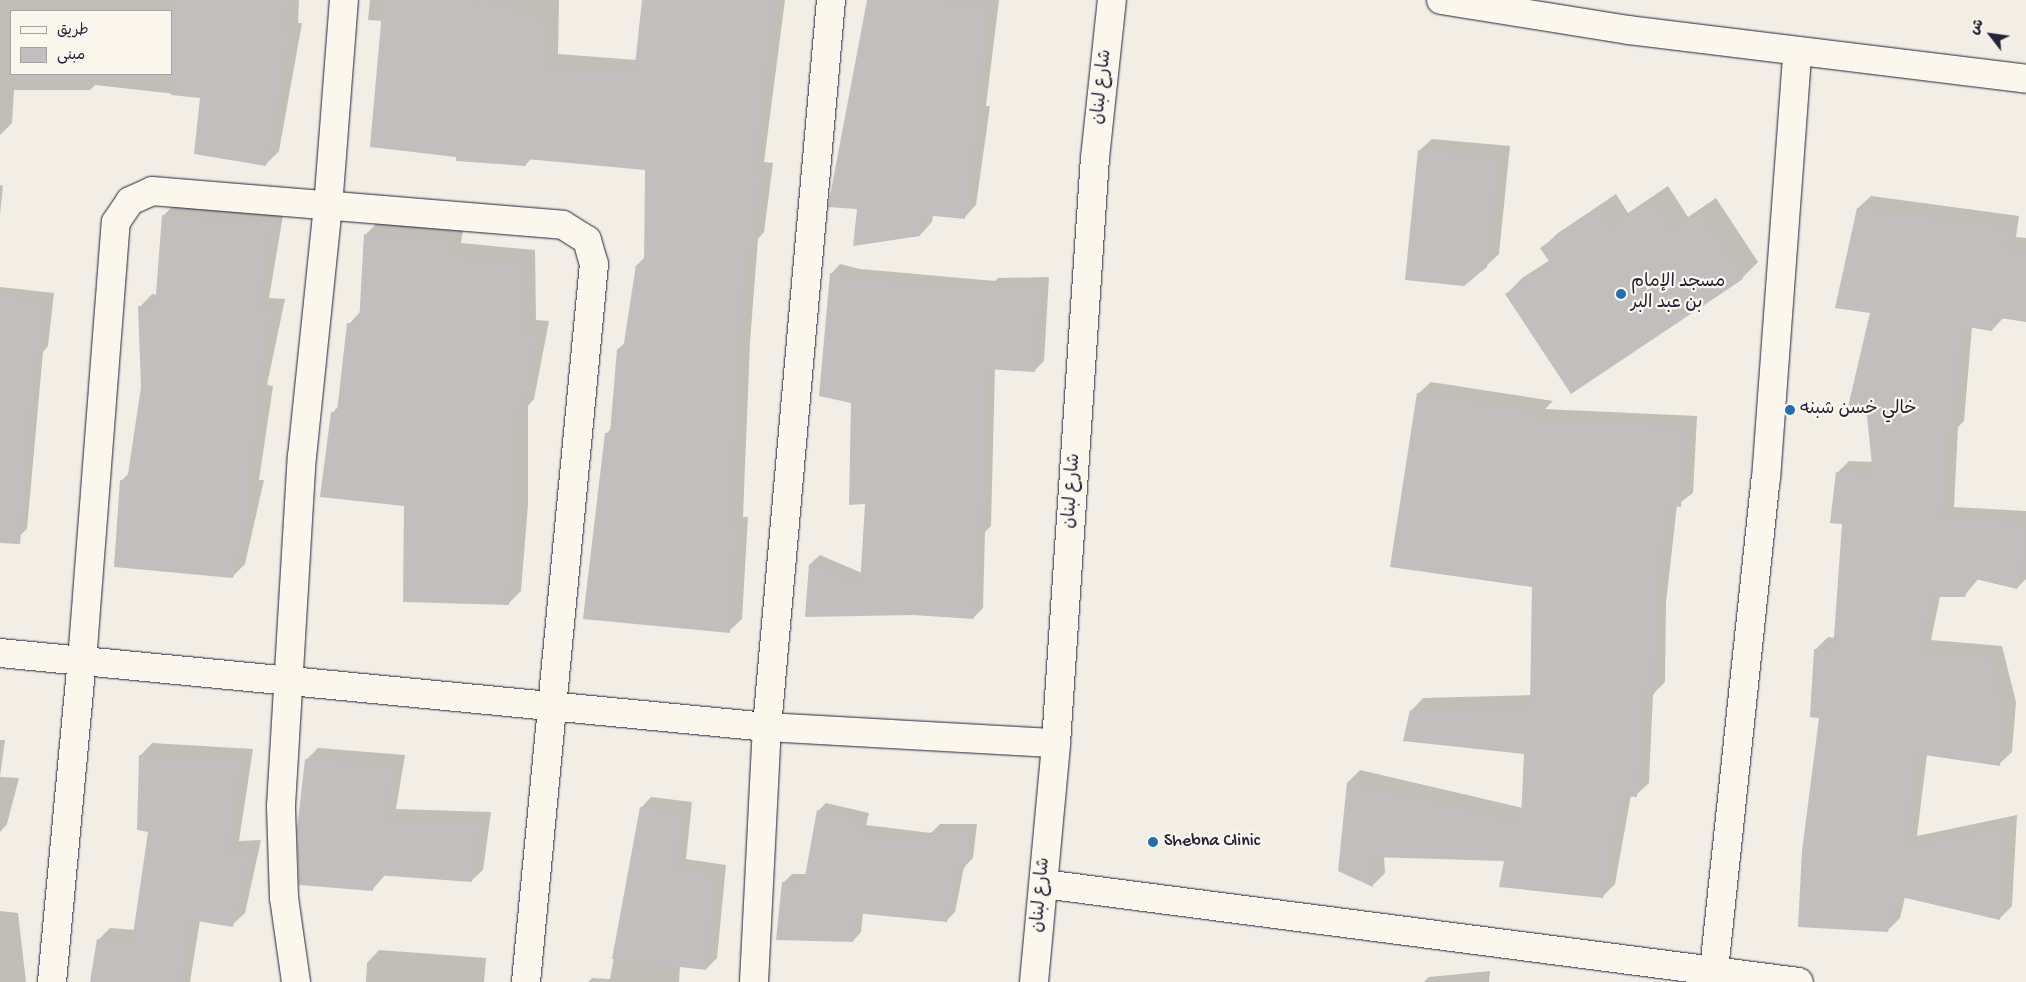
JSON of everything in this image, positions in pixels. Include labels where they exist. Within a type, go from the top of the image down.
[{"type":"street","points":[[296,982],[284,898],[281,806],[302,457],[328,207],[344,0]]},
{"type":"street","points":[[754,982],[766,727],[831,0]]},
{"type":"street","name":"شارع لبنان","points":[[1034,982],[1056,743],[1095,158],[1112,0]]},
{"type":"street","points":[[1441,0],[1797,52],[2026,79]]},
{"type":"street","points":[[1714,970],[1766,479],[1797,52]]},
{"type":"street","points":[[52,982],[82,661],[116,222],[130,201],[152,191],[563,225],[587,240],[594,264],[526,982]]},
{"type":"street","points":[[0,653],[289,683],[766,727],[1056,743]]},
{"type":"street","points":[[1044,884],[1799,982]]},
{"type":"building","points":[[171,0],[287,0],[285,36],[289,36],[266,166],[194,154],[200,98],[171,95]]},
{"type":"building","points":[[383,0],[514,2],[519,15],[546,19],[545,66],[634,74],[642,0],[775,0],[752,175],[760,175],[751,247],[746,247],[738,355],[731,529],[736,529],[730,633],[583,619],[605,433],[610,433],[617,349],[623,349],[636,265],[644,264],[645,170],[526,159],[526,166],[456,161],[456,157],[370,147]]},
{"type":"building","points":[[867,0],[926,0],[988,6],[975,118],[978,118],[965,219],[924,215],[920,236],[853,246],[857,209],[828,207]]},
{"type":"building","points":[[1418,150],[1498,158],[1487,267],[1464,286],[1405,280]]},
{"type":"building","name":"مسجد الإمام بن عبد البر","points":[[1652,201],[1672,231],[1699,213],[1743,279],[1571,394],[1505,294],[1551,264],[1540,248],[1599,209],[1612,228]]},
{"type":"building","points":[[1857,208],[2008,228],[2005,249],[2026,251],[2026,322],[1994,317],[1992,331],[1961,326],[1952,434],[1946,433],[1942,518],[2023,523],[2023,561],[2017,589],[1971,578],[1965,597],[1930,597],[1920,652],[1990,658],[2004,715],[2000,766],[1917,754],[1905,847],[2005,827],[2000,920],[1897,896],[1888,932],[1798,927],[1802,851],[1819,718],[1810,717],[1814,649],[1833,651],[1842,524],[1830,523],[1836,472],[1873,475],[1867,416],[1847,411],[1870,313],[1835,308]]},
{"type":"building","points":[[162,215],[272,222],[258,310],[273,311],[256,397],[261,398],[247,492],[253,492],[233,578],[114,567],[120,480],[127,481],[141,387],[138,306],[155,307]]},
{"type":"building","points":[[364,234],[451,242],[449,256],[523,263],[524,333],[537,334],[522,413],[515,412],[516,518],[509,605],[403,602],[404,506],[320,497],[331,412],[337,412],[347,323],[359,324]]},
{"type":"building","points":[[830,273],[850,278],[987,290],[987,287],[1040,285],[1035,372],[987,369],[982,536],[976,536],[974,619],[913,615],[805,617],[809,564],[860,585],[865,504],[849,505],[851,403],[819,396]]},
{"type":"building","points":[[0,296],[46,301],[40,356],[35,355],[20,544],[0,543]]},
{"type":"building","points":[[1417,393],[1543,413],[1531,421],[1686,427],[1681,507],[1667,505],[1655,616],[1654,695],[1642,694],[1637,797],[1622,796],[1603,898],[1499,887],[1504,861],[1372,857],[1373,887],[1338,871],[1347,782],[1511,820],[1512,817],[1521,819],[1524,754],[1403,741],[1410,710],[1530,707],[1532,587],[1390,567]]},
{"type":"building","points":[[139,755],[241,761],[227,853],[250,852],[233,927],[191,920],[180,982],[90,982],[97,939],[132,942],[148,832],[137,830]]},
{"type":"building","points":[[305,759],[394,766],[385,820],[480,823],[472,882],[376,875],[373,891],[299,885],[297,830]]},
{"type":"building","points":[[640,807],[682,813],[676,870],[716,875],[706,970],[612,959]]},
{"type":"building","points":[[817,810],[861,821],[859,833],[930,842],[931,832],[969,832],[965,868],[957,868],[947,922],[855,913],[853,942],[776,940],[782,882],[804,882]]},
{"type":"place","name":"مسجد الإمام بن عبد البر","points":[[1621,294]]},
{"type":"place","name":"خالي خسن شبنه","points":[[1790,410]]},
{"type":"place","name":"Shebna Clinic","points":[[1153,842]]}]
